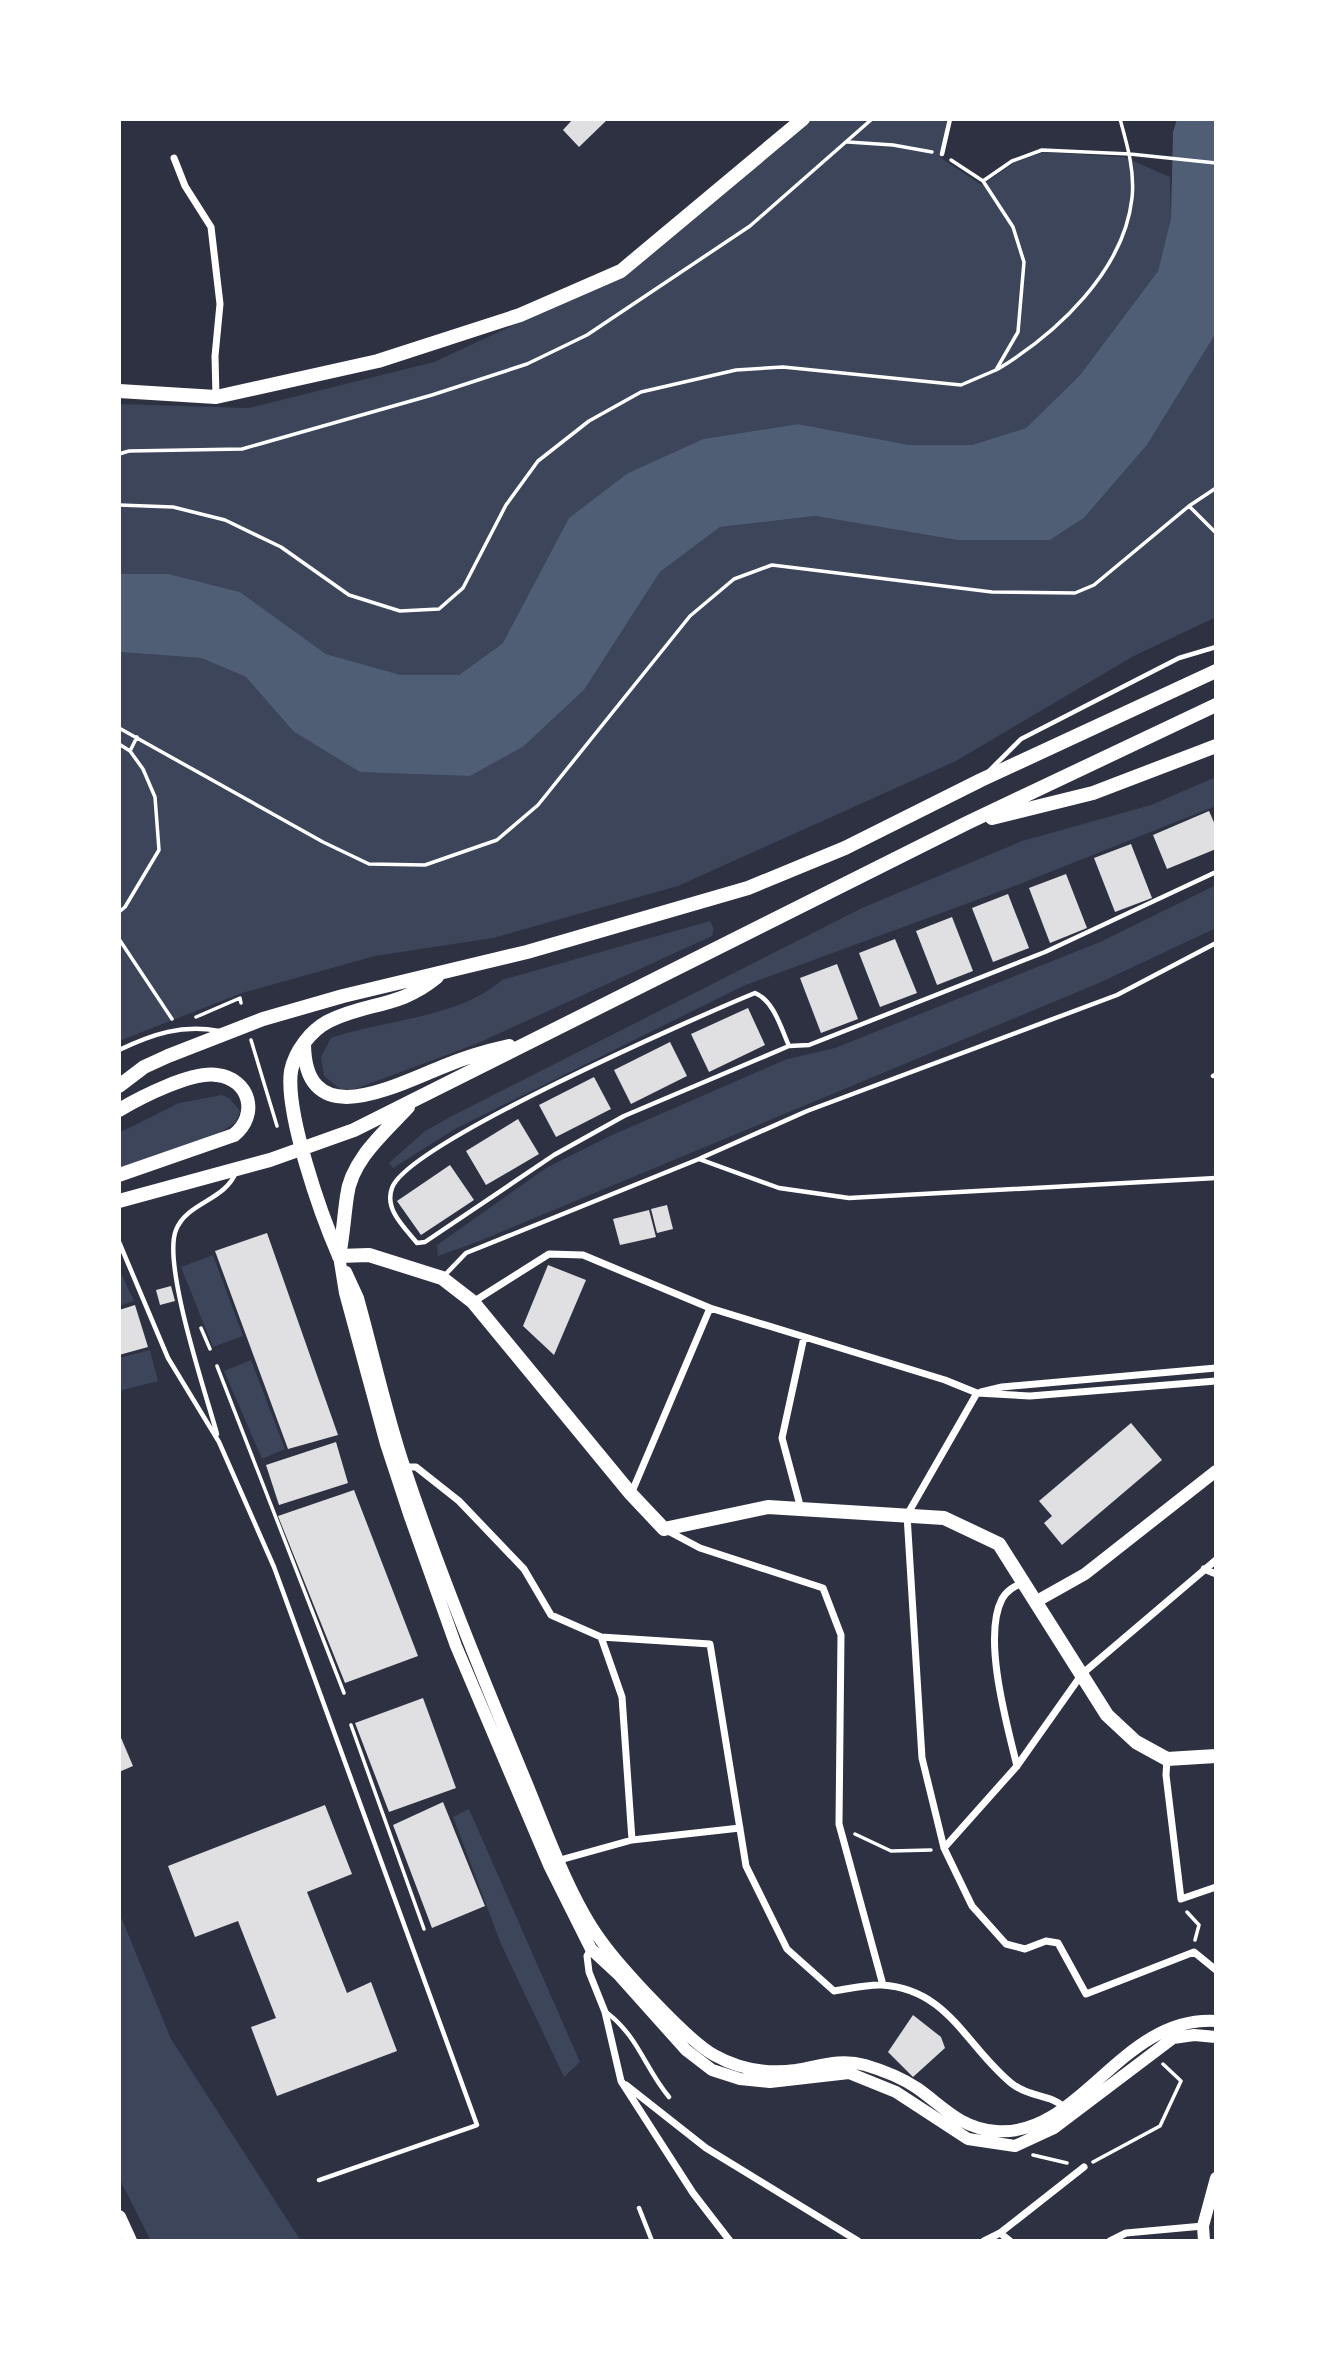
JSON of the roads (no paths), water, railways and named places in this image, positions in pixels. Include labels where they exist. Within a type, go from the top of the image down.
[{"type":"main road","points":[[119,391],[216,397],[377,361],[520,315],[621,271],[803,119]]},
{"type":"main road","points":[[119,1086],[144,1067],[227,1032],[343,996],[440,974],[748,888],[845,848],[981,780],[1216,671]]},
{"type":"main road","points":[[119,1201],[237,1170],[354,1130],[967,823],[1216,705]]},
{"type":"main road","points":[[967,823],[1093,793],[1216,746]]},
{"type":"main road","points":[[339,1256],[313,1188],[296,1121],[291,1080],[295,1058],[304,1043],[330,1020],[421,991],[440,974]]},
{"type":"main road","points":[[304,1043],[306,1069],[312,1081],[321,1090],[343,1098],[384,1090],[465,1058],[535,1039]]},
{"type":"main road","points":[[119,1110],[138,1098],[176,1084],[218,1074],[239,1085],[250,1102],[247,1120],[234,1135],[119,1175]]},
{"type":"main road","points":[[339,1256],[346,1219],[347,1195],[353,1173],[377,1141],[414,1101]]},
{"type":"main road","points":[[339,1256],[369,1255],[442,1278],[473,1302],[631,1494],[664,1529],[768,1507],[944,1518],[999,1544],[1025,1581],[1107,1714],[1136,1742],[1167,1759],[1216,1756]]},
{"type":"main road","points":[[119,2217],[130,2241]]},
{"type":"street","points":[[174,158],[186,186],[211,227],[220,304],[215,356],[216,397]]},
{"type":"street","points":[[473,1302],[550,1254],[583,1255],[710,1308],[946,1380],[977,1393],[1030,1396],[1216,1381]]},
{"type":"street","points":[[339,1256],[348,1303],[456,1646],[554,1863],[596,1945],[618,1974],[686,2050],[712,2070],[740,2079],[770,2082],[849,2073],[896,2092],[968,2139],[1015,2146],[1054,2128],[1173,2038],[1194,2035],[1216,2037]]},
{"type":"street","points":[[631,1494],[710,1308]]},
{"type":"street","points":[[801,1510],[782,1438],[804,1337]]},
{"type":"street","points":[[1216,1368],[1002,1387],[977,1393],[907,1516],[922,1758],[944,1848],[972,1906],[1006,1944],[1025,1949],[1046,1941],[1058,1943],[1086,1994],[1194,1952],[1216,1970]]},
{"type":"street","points":[[399,1468],[416,1467],[459,1501],[524,1569],[551,1615],[601,1637],[710,1644],[746,1866],[787,1949],[834,1991],[883,1985],[932,1999],[952,2017],[992,2067],[1024,2093],[1058,2101],[1064,2107]]},
{"type":"street","points":[[1037,1601],[1084,1573],[1216,1471]]},
{"type":"street","points":[[664,1529],[700,1548],[823,1588],[841,1635],[839,1824],[883,1985]]},
{"type":"street","points":[[944,1848],[1017,1766],[1082,1674],[1216,1560]]},
{"type":"street","points":[[1204,1569],[1216,1574]]},
{"type":"street","points":[[1017,1766],[998,1687],[996,1614],[1003,1596],[1025,1581]]},
{"type":"street","points":[[601,1637],[622,1697],[632,1840]]},
{"type":"street","points":[[1167,1759],[1166,1774],[1181,1899],[1216,1887]]},
{"type":"street","points":[[554,1863],[632,1840],[740,1828]]},
{"type":"street","points":[[596,1945],[587,1956],[589,1972],[605,2012],[621,2081],[693,2193],[730,2241]]},
{"type":"street","points":[[596,1945],[690,2037],[711,2054],[739,2067],[764,2071],[796,2070],[842,2061],[863,2064],[912,2085],[958,2122],[995,2131],[1020,2131],[1039,2125],[1133,2049],[1165,2030],[1188,2022],[1216,2021]]},
{"type":"street","points":[[621,2081],[706,2148],[858,2241]]},
{"type":"street","points":[[984,2241],[1000,2233],[1084,2167]]},
{"type":"street","points":[[1204,2241],[1203,2226],[1216,2178]]},
{"type":"street","points":[[1110,2241],[1126,2233],[1203,2226]]},
{"type":"street","points":[[1000,2233],[1010,2241]]},
{"type":"lane","points":[[942,154],[950,119]]},
{"type":"lane","points":[[981,780],[1021,740],[1179,658],[1216,647]]},
{"type":"lane","points":[[789,1046],[775,1014],[763,996],[755,993],[572,1074],[440,1147],[403,1173],[393,1185],[390,1198],[392,1208],[417,1243],[425,1242],[554,1155],[624,1116],[789,1046],[809,1045],[1045,953],[1216,872]]},
{"type":"lane","points":[[442,1278],[466,1253],[699,1159],[807,1111],[1117,995],[1216,943]]},
{"type":"lane","points":[[119,1050],[152,1035],[177,1029],[198,1027],[227,1032]]},
{"type":"lane","points":[[699,1159],[779,1188],[849,1198],[1216,1178]]},
{"type":"lane","points":[[219,1442],[182,1303],[173,1246],[182,1220],[232,1184],[237,1170]]},
{"type":"lane","points":[[119,1242],[168,1358],[219,1442],[274,1567],[477,2124],[319,2180]]},
{"type":"lane","points":[[605,2012],[626,2027],[642,2052],[652,2077],[668,2097]]},
{"type":"lane","points":[[639,2208],[652,2241]]}]
